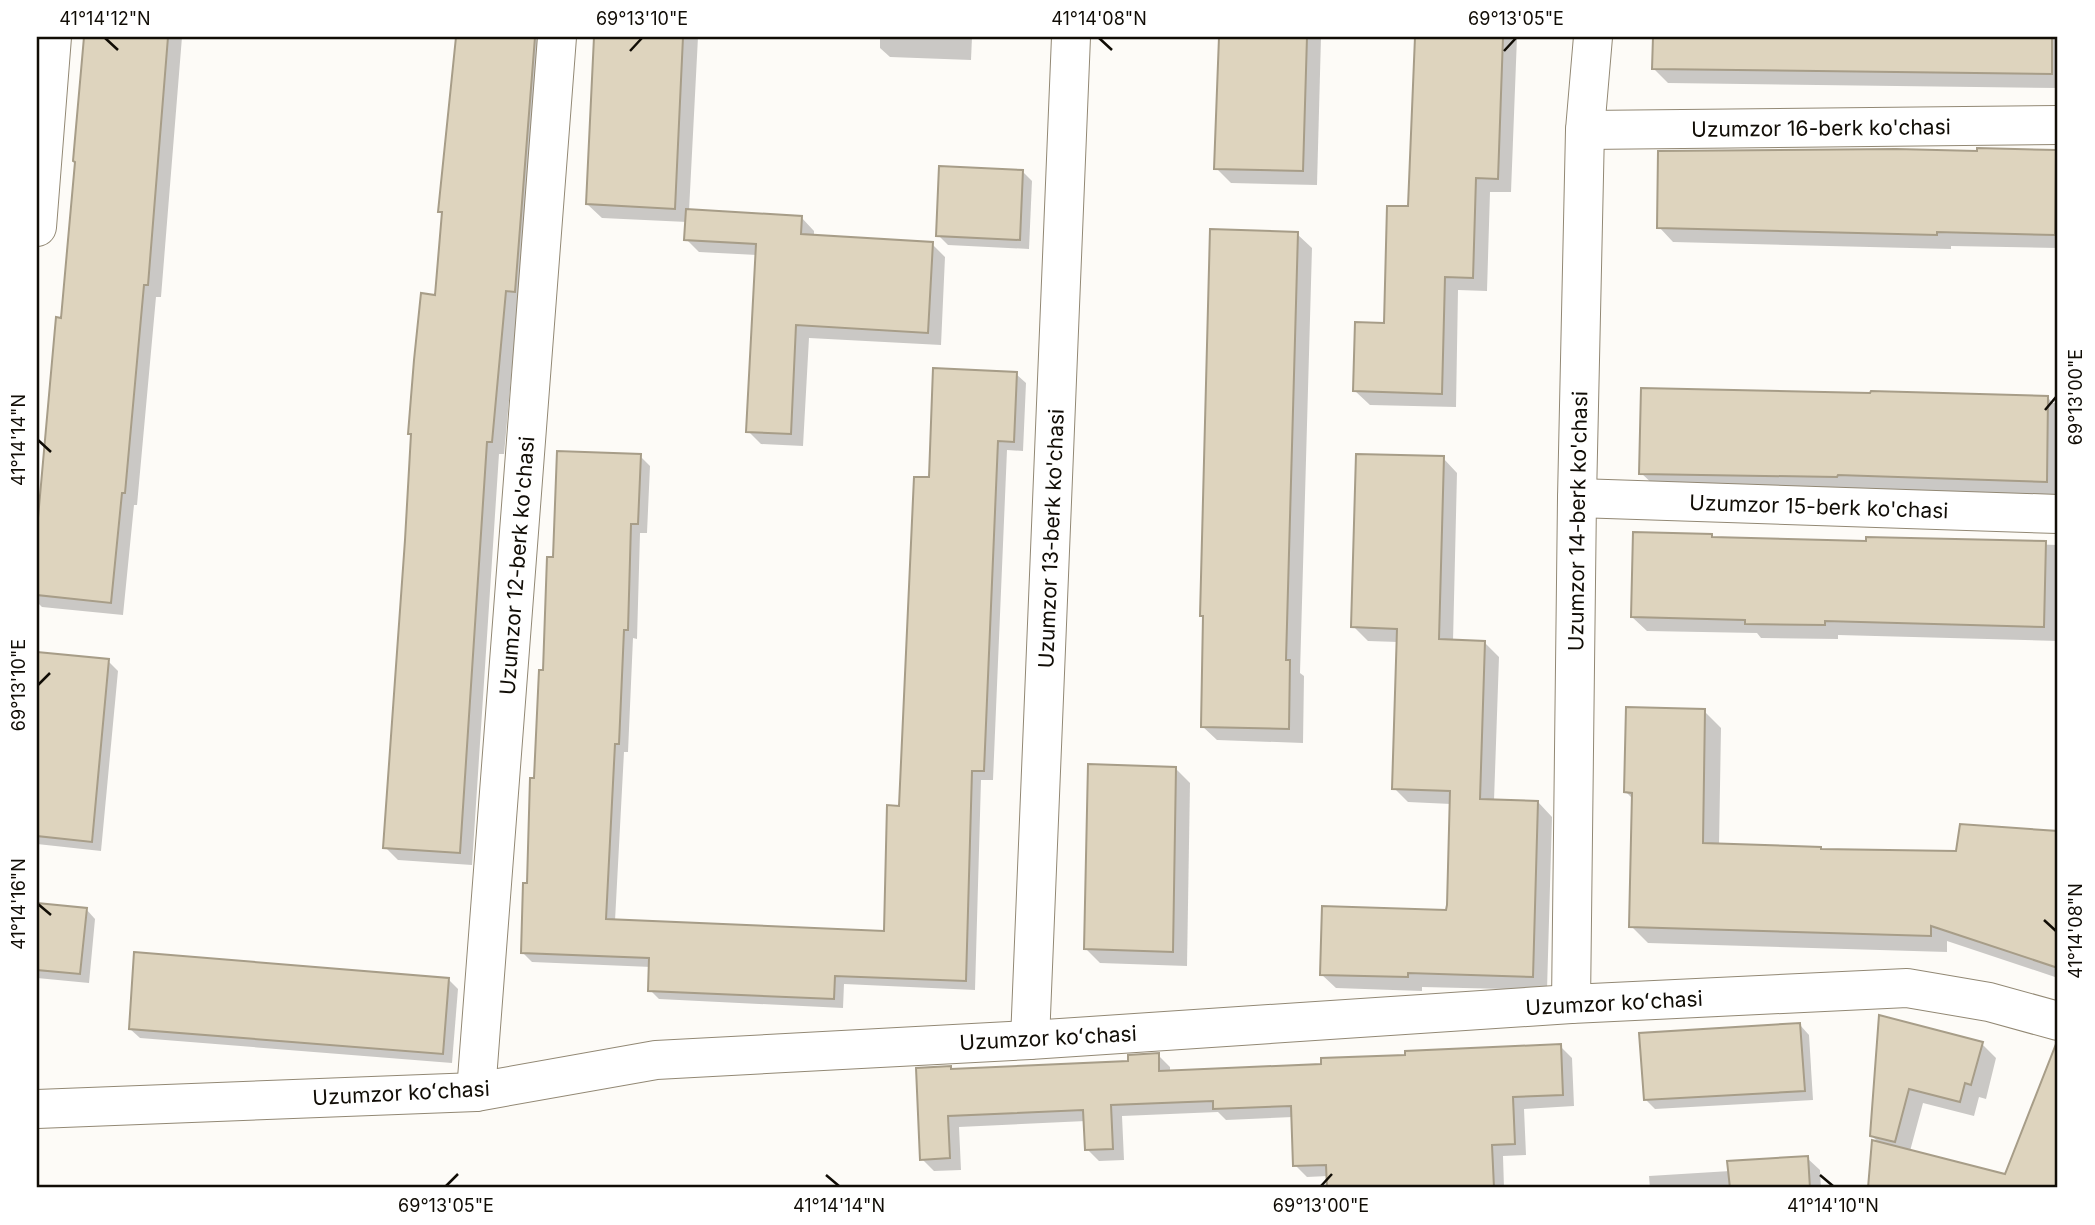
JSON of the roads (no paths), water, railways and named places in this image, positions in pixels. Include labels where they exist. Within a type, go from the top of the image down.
[{"type":"street","points":[[37,228],[52,37]]},
{"type":"street","name":"Uzumzor 12-berk ko'chasi","points":[[477,1092],[557,37]]},
{"type":"street","name":"Uzumzor 13-berk ko'chasi","points":[[1030,1040],[1071,37]]},
{"type":"street","name":"Uzumzor 14-berk ko'chasi","points":[[1572,1004],[1577,498],[1586,130],[1593,37]]},
{"type":"street","name":"Uzumzor 16-berk ko'chasi","points":[[1586,130],[2058,125]]},
{"type":"street","name":"Uzumzor 15-berk ko'chasi","points":[[1577,498],[2058,514]]},
{"type":"street","name":"Uzumzor koʻchasi","points":[[37,1109],[477,1092],[656,1060],[1030,1040],[1572,1004],[1907,988],[1989,1002],[2058,1021]]}]
